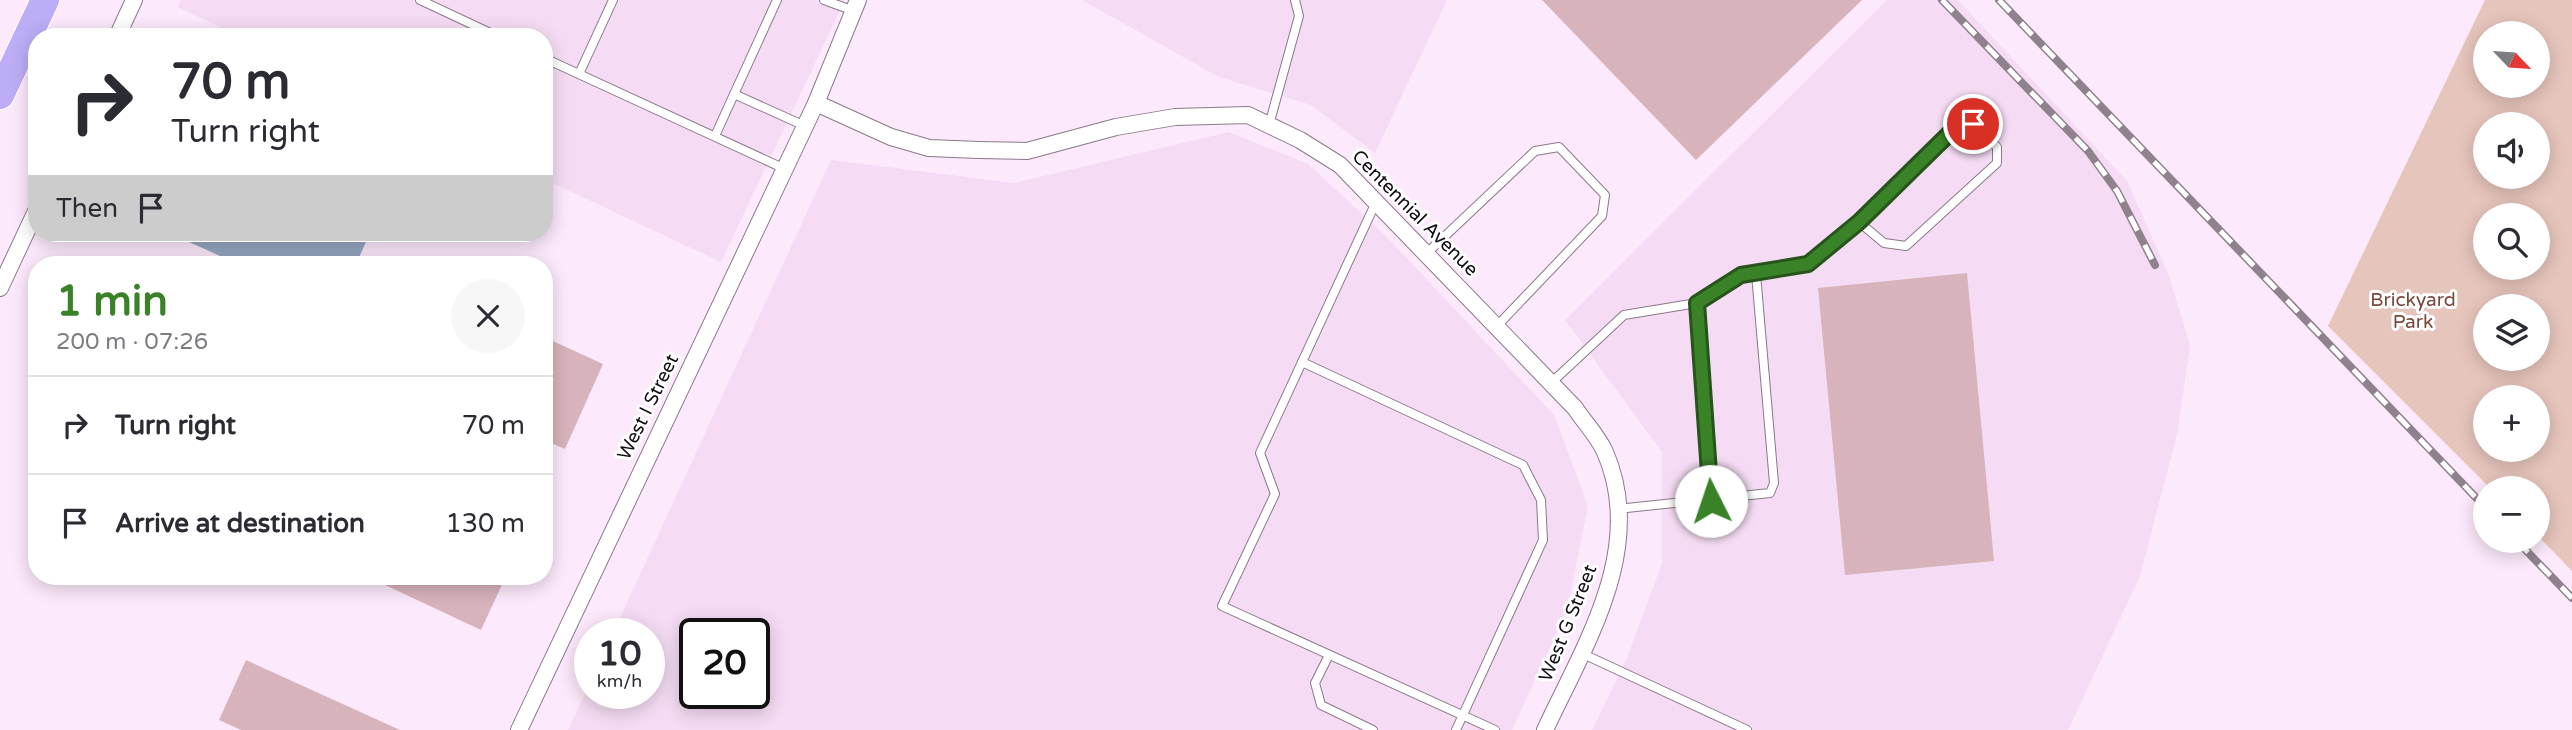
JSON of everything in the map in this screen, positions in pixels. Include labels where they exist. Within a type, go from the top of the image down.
[{"type":"highway","points":[[32,28],[45,0]]},
{"type":"highway","points":[[0,94],[28,36]]},
{"type":"street","points":[[121,28],[134,0]]},
{"type":"street","name":"West I Street","points":[[519,730],[805,127],[856,6]]},
{"type":"street","name":"Centennial Avenue","points":[[816,103],[891,137],[929,148],[1027,151],[1116,127],[1175,117],[1248,115],[1269,125],[1300,140],[1340,165],[1551,383],[1574,408],[1604,450],[1616,488]]},
{"type":"street","points":[[0,288],[28,228]]},
{"type":"street","name":"West G Street","points":[[1545,730],[1610,586],[1619,544],[1616,488]]},
{"type":"lane","points":[[420,0],[480,28]]},
{"type":"lane","points":[[579,74],[614,0]]},
{"type":"lane","points":[[715,136],[776,0]]},
{"type":"lane","points":[[824,0],[856,6]]},
{"type":"lane","points":[[1269,125],[1299,16],[1295,0]]},
{"type":"lane","points":[[553,62],[785,169]]},
{"type":"lane","points":[[734,94],[805,127]]},
{"type":"lane","points":[[1551,383],[1624,315],[1697,303],[1741,275],[1808,264],[1859,222],[1960,123],[1973,124],[1997,147],[1997,163],[1906,246],[1884,243],[1859,222]]},
{"type":"lane","points":[[1426,254],[1535,151],[1559,147],[1568,153],[1605,195],[1602,216],[1496,327]]},
{"type":"lane","points":[[1376,202],[1260,453],[1275,494],[1222,606],[1495,730]]},
{"type":"lane","points":[[1617,509],[1764,496],[1770,493],[1774,483],[1756,274]]},
{"type":"lane","points":[[1697,303],[1711,501]]},
{"type":"lane","points":[[1302,362],[1523,465],[1541,500],[1544,540],[1456,730]]},
{"type":"lane","points":[[1581,653],[1747,730]]},
{"type":"lane","points":[[1329,655],[1315,683],[1321,705],[1373,730]]},
{"type":"shaded area","points":[[181,0],[845,0],[721,262],[553,183],[553,28],[222,28],[178,7]]},
{"type":"shaded area","points":[[1082,0],[1447,0],[1375,153],[1311,105],[1219,77]]},
{"type":"shaded area","points":[[1887,0],[1958,0],[2127,181],[2169,276],[2190,346],[2177,434],[2140,576],[2068,730],[1592,730],[1627,658],[1662,563],[1662,452],[1565,320]]},
{"type":"shaded area","points":[[1229,132],[1308,164],[1386,236],[1554,415],[1588,506],[1567,611],[1512,730],[568,730],[578,709],[665,709],[665,618],[620,618],[831,160],[1014,183]]},
{"type":"green space","name":"Brickyard Park","points":[[2485,0],[2572,0],[2572,571],[2550,548],[2550,476],[2478,476],[2328,326],[2473,25],[2473,98],[2550,98],[2550,21],[2475,21]]},
{"type":"water","points":[[189,242],[366,242],[360,256],[220,256]]},
{"type":"building","points":[[1542,0],[1862,0],[1696,160]]},
{"type":"building","points":[[1967,273],[1994,561],[1845,575],[1818,288]]},
{"type":"building","points":[[553,341],[603,364],[565,449],[553,444]]},
{"type":"building","points":[[385,585],[502,585],[481,630]]},
{"type":"building","points":[[246,660],[400,730],[241,730],[219,720]]},
{"type":"railway","points":[[1942,0],[2088,151],[2117,191],[2155,265]]},
{"type":"railway","points":[[1999,0],[2473,494]]},
{"type":"railway","points":[[2529,553],[2572,598]]},
{"type":"route","points":[[1711,501],[1697,303],[1741,275],[1800,268],[1808,264],[1859,222],[1960,123],[1973,124]]}]
